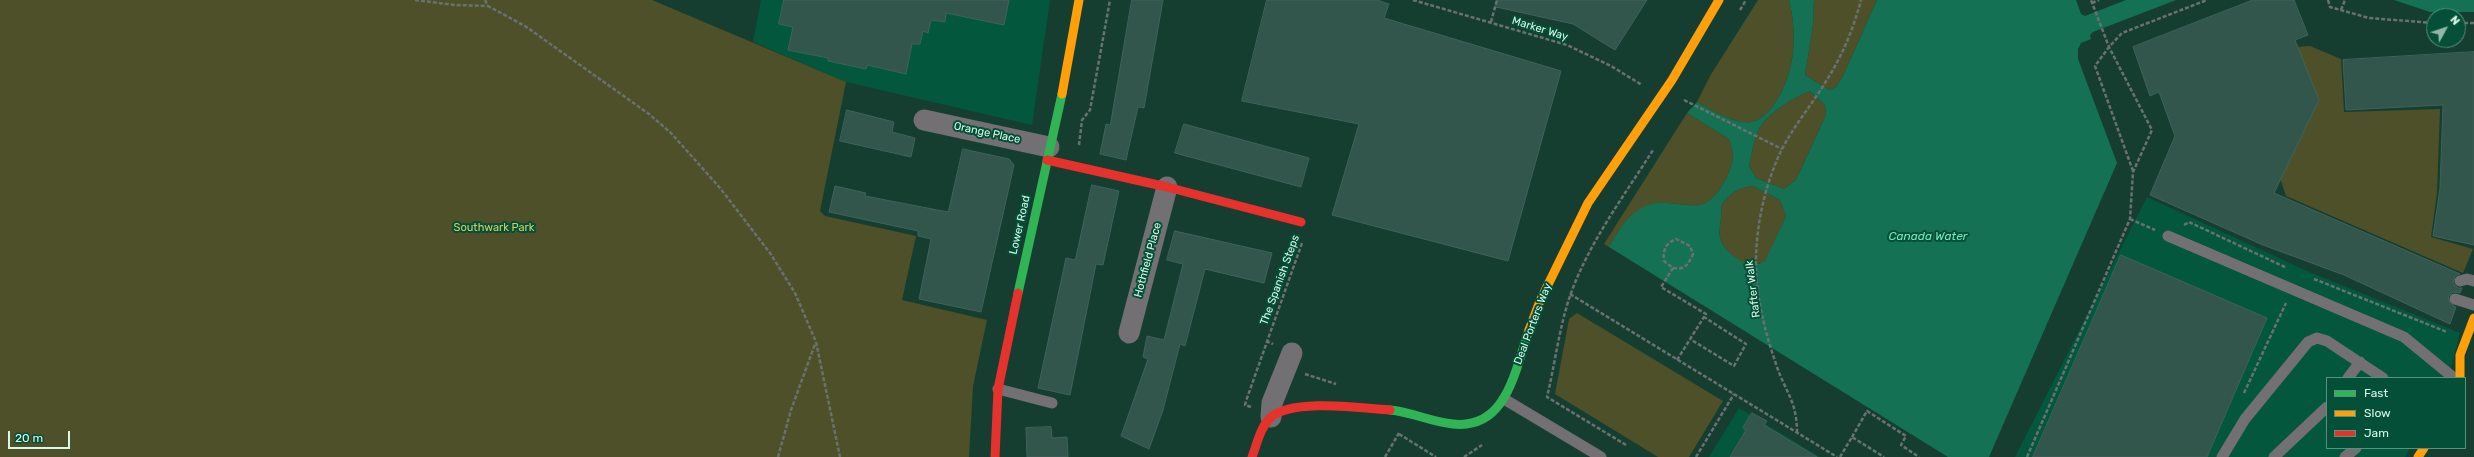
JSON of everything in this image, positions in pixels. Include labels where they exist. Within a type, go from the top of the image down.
[{"type":"street","name":"Lower Road","points":[[995,457],[998,389],[1048,153],[1070,59],[1079,0]]},
{"type":"street","name":"Deal Porters Way","points":[[1271,417],[1291,408],[1307,406],[1408,412],[1454,424],[1480,421],[1494,413],[1504,399],[1540,301],[1588,203],[1672,80],[1720,0]]},
{"type":"street","name":"Orange Place","points":[[924,120],[1048,153]]},
{"type":"street","points":[[1048,153],[1167,187],[1301,222]]},
{"type":"street","name":"Hothfield Place","points":[[1128,333],[1167,187]]},
{"type":"street","points":[[2460,377],[2460,355],[2474,318]]},
{"type":"street","points":[[1252,457],[1264,425],[1271,417],[1272,403],[1283,350]]},
{"type":"street","points":[[2464,377],[2470,366]]},
{"type":"lane","points":[[2168,236],[2404,337],[2453,377]]},
{"type":"lane","points":[[2460,281],[2467,279],[2474,281]]},
{"type":"lane","points":[[2455,299],[2474,305]]},
{"type":"lane","points":[[2222,457],[2245,419],[2308,342],[2317,338],[2327,341],[2382,377]]},
{"type":"lane","points":[[2349,377],[2360,362]]},
{"type":"lane","points":[[998,389],[1052,403]]},
{"type":"lane","points":[[1504,399],[1601,457]]},
{"type":"lane","points":[[2274,457],[2326,408]]},
{"type":"lane","points":[[2345,457],[2355,449]]},
{"type":"path","points":[[415,0],[455,6],[488,6],[547,42],[649,114],[671,134],[720,188],[770,253],[795,293],[816,342],[840,457]]},
{"type":"path","points":[[485,0],[488,6]]},
{"type":"path","points":[[1079,134],[1082,120],[1090,110],[1110,0]]},
{"type":"path","name":"Marker Way","points":[[1414,0],[1567,45],[1611,66],[1647,88]]},
{"type":"path","points":[[1491,22],[1497,0]]},
{"type":"path","points":[[1738,13],[1746,0]]},
{"type":"path","name":"Rafter Walk","points":[[1797,433],[1797,414],[1794,401],[1776,366],[1767,333],[1756,270],[1760,215],[1782,149],[1840,57],[1855,20],[1861,0]]},
{"type":"path","points":[[2027,457],[2130,219],[2133,172],[2152,130],[2108,47],[2091,1],[2099,0]]},
{"type":"path","points":[[2133,172],[2095,66],[2108,47],[2122,33],[2207,0]]},
{"type":"path","points":[[2328,0],[2330,7],[2369,18],[2426,22]]},
{"type":"path","points":[[2341,10],[2345,0]]},
{"type":"path","points":[[1681,104],[1688,93]]},
{"type":"path","points":[[1684,99],[1782,149]]},
{"type":"path","points":[[1626,445],[1547,397],[1563,317],[1570,294],[1597,239],[1654,147]]},
{"type":"path","name":"The Spanish Steps","points":[[1246,401],[1266,341],[1305,236]]},
{"type":"path","points":[[1676,239],[1690,246],[1693,254],[1687,266],[1681,269],[1673,268],[1664,261],[1664,251],[1668,242],[1676,239]]},
{"type":"path","points":[[1673,268],[1661,287],[1706,314],[1678,360]]},
{"type":"path","points":[[2244,394],[2292,289]]},
{"type":"path","points":[[1570,294],[1797,433],[1839,457],[1866,411],[1906,436],[1901,446],[1919,457]]},
{"type":"path","points":[[1690,338],[1734,366],[1746,344],[1704,317]]},
{"type":"path","name":"The Spanish Steps","points":[[1266,341],[1283,350]]},
{"type":"path","points":[[778,457],[791,410],[816,342]]},
{"type":"path","points":[[1696,457],[1734,394]]},
{"type":"path","points":[[1385,457],[1399,434],[1436,457]]},
{"type":"path","points":[[1852,437],[1884,457]]},
{"type":"path","points":[[1464,457],[1482,445]]},
{"type":"shaded area","points":[[761,0],[1050,0],[1032,125],[846,82],[753,42]]},
{"type":"shaded area","points":[[2147,197],[2307,271],[2460,333],[2448,377],[2326,377],[2326,449],[2409,449],[2405,457],[2015,457]]},
{"type":"shaded area","points":[[1739,408],[1820,457],[1709,457]]},
{"type":"green space","name":"Southwark Park","points":[[0,0],[652,0],[846,82],[820,211],[825,216],[916,236],[902,300],[987,320],[973,386],[969,457],[0,457]]},
{"type":"green space","points":[[1758,0],[1789,0],[1792,13],[1794,41],[1793,55],[1786,82],[1773,106],[1757,120],[1751,122],[1737,121],[1723,116],[1697,102],[1710,76]]},
{"type":"green space","points":[[1814,0],[1877,0],[1843,76],[1836,87],[1829,90],[1805,75],[1813,25]]},
{"type":"green space","points":[[2310,46],[2341,59],[2344,112],[2440,109],[2437,193],[2431,237],[2473,249],[2463,273],[2286,196],[2278,172],[2282,48]]},
{"type":"green space","points":[[1810,91],[1825,105],[1826,115],[1796,180],[1784,189],[1756,178],[1749,166],[1760,127],[1770,116],[1783,106]]},
{"type":"green space","points":[[1687,113],[1729,139],[1733,157],[1730,171],[1722,186],[1711,199],[1699,205],[1658,203],[1645,207],[1633,214],[1620,229],[1609,247],[1604,244]]},
{"type":"green space","points":[[1753,186],[1780,200],[1786,216],[1765,262],[1748,265],[1733,256],[1725,247],[1720,238],[1721,206],[1734,192]]},
{"type":"green space","points":[[1577,313],[1723,401],[1689,457],[1658,457],[1555,394],[1569,319]]},
{"type":"water","name":"Canada Water","points":[[1789,0],[1814,0],[1813,25],[1805,75],[1829,90],[1836,87],[1843,76],[1877,0],[2076,0],[2081,14],[2085,16],[2126,0],[2176,0],[2093,32],[2090,35],[2091,39],[2081,43],[2078,49],[2078,59],[2117,163],[1989,457],[1948,457],[1609,247],[1625,223],[1641,208],[1654,203],[1699,205],[1711,199],[1717,193],[1730,171],[1732,163],[1733,153],[1729,139],[1687,113],[1697,102],[1723,116],[1737,121],[1751,122],[1760,118],[1766,113],[1773,106],[1780,94],[1790,69],[1794,41],[1792,13]],"holes":[[[1810,91],[1825,105],[1826,115],[1796,180],[1784,189],[1756,178],[1749,166],[1760,127],[1770,116],[1783,106]],[[1753,186],[1780,200],[1786,216],[1765,261],[1754,265],[1741,261],[1732,255],[1724,247],[1720,238],[1721,206],[1734,192]]]},
{"type":"water","points":[[2394,0],[2474,0],[2474,12],[2466,12],[2466,8],[2426,8],[2426,11]]},
{"type":"building","points":[[784,0],[1009,0],[1004,25],[946,13],[945,22],[931,20],[928,33],[923,31],[920,44],[912,44],[906,74],[867,65],[866,69],[828,61],[828,58],[788,50],[793,27],[779,24]]},
{"type":"building","points":[[1132,0],[1163,0],[1144,108],[1138,107],[1126,160],[1100,154],[1106,124],[1110,125]]},
{"type":"building","points":[[1267,0],[1377,0],[1389,4],[1384,18],[1561,71],[1508,261],[1332,215],[1359,124],[1242,101]]},
{"type":"building","points":[[1497,0],[1647,0],[1615,50],[1573,24],[1496,7]]},
{"type":"building","points":[[2253,0],[2294,0],[2308,35],[2295,40],[2319,100],[2274,193],[2460,274],[2455,276],[2453,283],[2458,288],[2462,288],[2460,293],[2453,292],[2448,297],[2450,303],[2456,307],[2450,324],[2344,275],[2263,245],[2150,195],[2175,136],[2159,92],[2150,96],[2133,47]]},
{"type":"building","points":[[2474,52],[2474,245],[2433,236],[2440,188],[2443,105],[2346,110],[2343,60]]},
{"type":"building","points":[[847,110],[894,122],[892,132],[915,138],[911,157],[840,141]]},
{"type":"building","points":[[1184,124],[1309,158],[1301,187],[1175,153]]},
{"type":"building","points":[[963,149],[1009,159],[1014,165],[981,312],[919,299],[931,239],[918,236],[918,231],[829,212],[835,186],[866,193],[865,196],[948,212]]},
{"type":"building","points":[[1092,185],[1119,191],[1103,265],[1096,264],[1070,395],[1038,388],[1066,258],[1075,260]]},
{"type":"building","points":[[1175,231],[1272,253],[1264,283],[1205,269],[1185,346],[1180,344],[1163,410],[1149,449],[1121,436],[1148,359],[1143,357],[1147,336],[1164,340],[1183,264],[1167,260]]},
{"type":"building","points":[[2121,255],[2267,318],[2207,457],[2033,457]]},
{"type":"building","points":[[1752,413],[1767,421],[1764,425],[1817,457],[1730,457],[1746,430],[1743,428]]},
{"type":"building","points":[[1051,427],[1052,438],[1067,437],[1068,457],[1027,457],[1026,428]]},
{"type":"traffic: fast","points":[[1018,293],[1062,94]]},
{"type":"traffic: fast","points":[[1390,410],[1453,424],[1471,423],[1486,417],[1497,407],[1506,394],[1513,379],[1529,330]]},
{"type":"traffic: slow","points":[[1062,94],[1079,0]]},
{"type":"traffic: slow","points":[[1529,330],[1540,301],[1588,203],[1672,80],[1719,0]]},
{"type":"traffic: slow","points":[[2460,377],[2460,355],[2474,318]]},
{"type":"traffic: slow","points":[[2418,457],[2423,449]]},
{"type":"traffic: jam","points":[[1047,160],[1167,187],[1301,222]]},
{"type":"traffic: jam","points":[[995,457],[998,389],[1018,293]]},
{"type":"traffic: jam","points":[[1252,457],[1264,426],[1270,418],[1280,412],[1310,406],[1345,406],[1390,410]]}]
